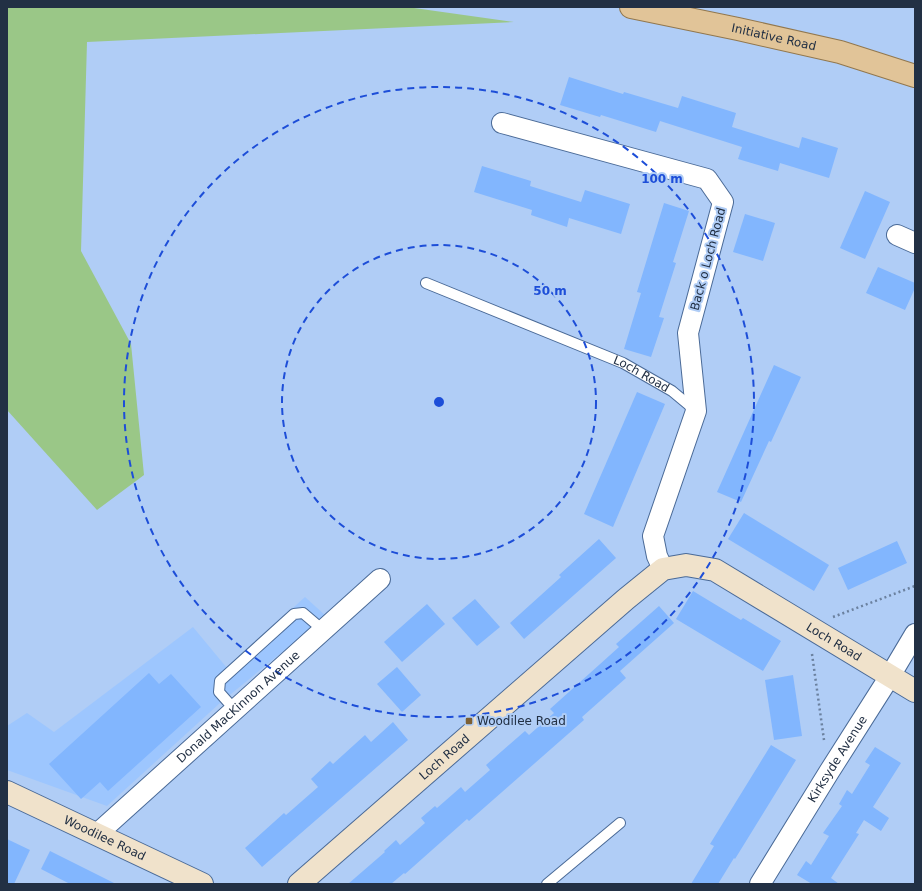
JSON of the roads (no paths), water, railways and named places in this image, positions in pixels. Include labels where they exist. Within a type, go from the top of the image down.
[{"type":"main road","name":"Initiative Road","points":[[631,7],[738,28],[840,52],[915,76]]},
{"type":"street","name":"Back o Loch Road","points":[[502,123],[707,178],[723,202],[688,334],[696,411]]},
{"type":"street","points":[[897,235],[915,243]]},
{"type":"street","points":[[663,569],[657,556],[653,536],[696,411]]},
{"type":"street","name":"Loch Road","points":[[299,884],[626,599],[663,569],[686,565],[715,570],[915,691]]},
{"type":"street","name":"Donald MacKinnon Avenue","points":[[97,834],[380,579]]},
{"type":"street","name":"Kirksyde Avenue","points":[[760,884],[828,772],[890,676],[915,634]]},
{"type":"street","name":"Woodilee Road","points":[[7,792],[202,884]]},
{"type":"lane","name":"Loch Road","points":[[426,283],[623,363],[672,392],[696,411]]},
{"type":"lane","points":[[235,710],[219,692],[220,681],[294,614],[303,613],[323,630]]},
{"type":"lane","points":[[548,884],[620,823]]},
{"type":"place","name":"Woodilee Road","points":[[469,721]]}]
